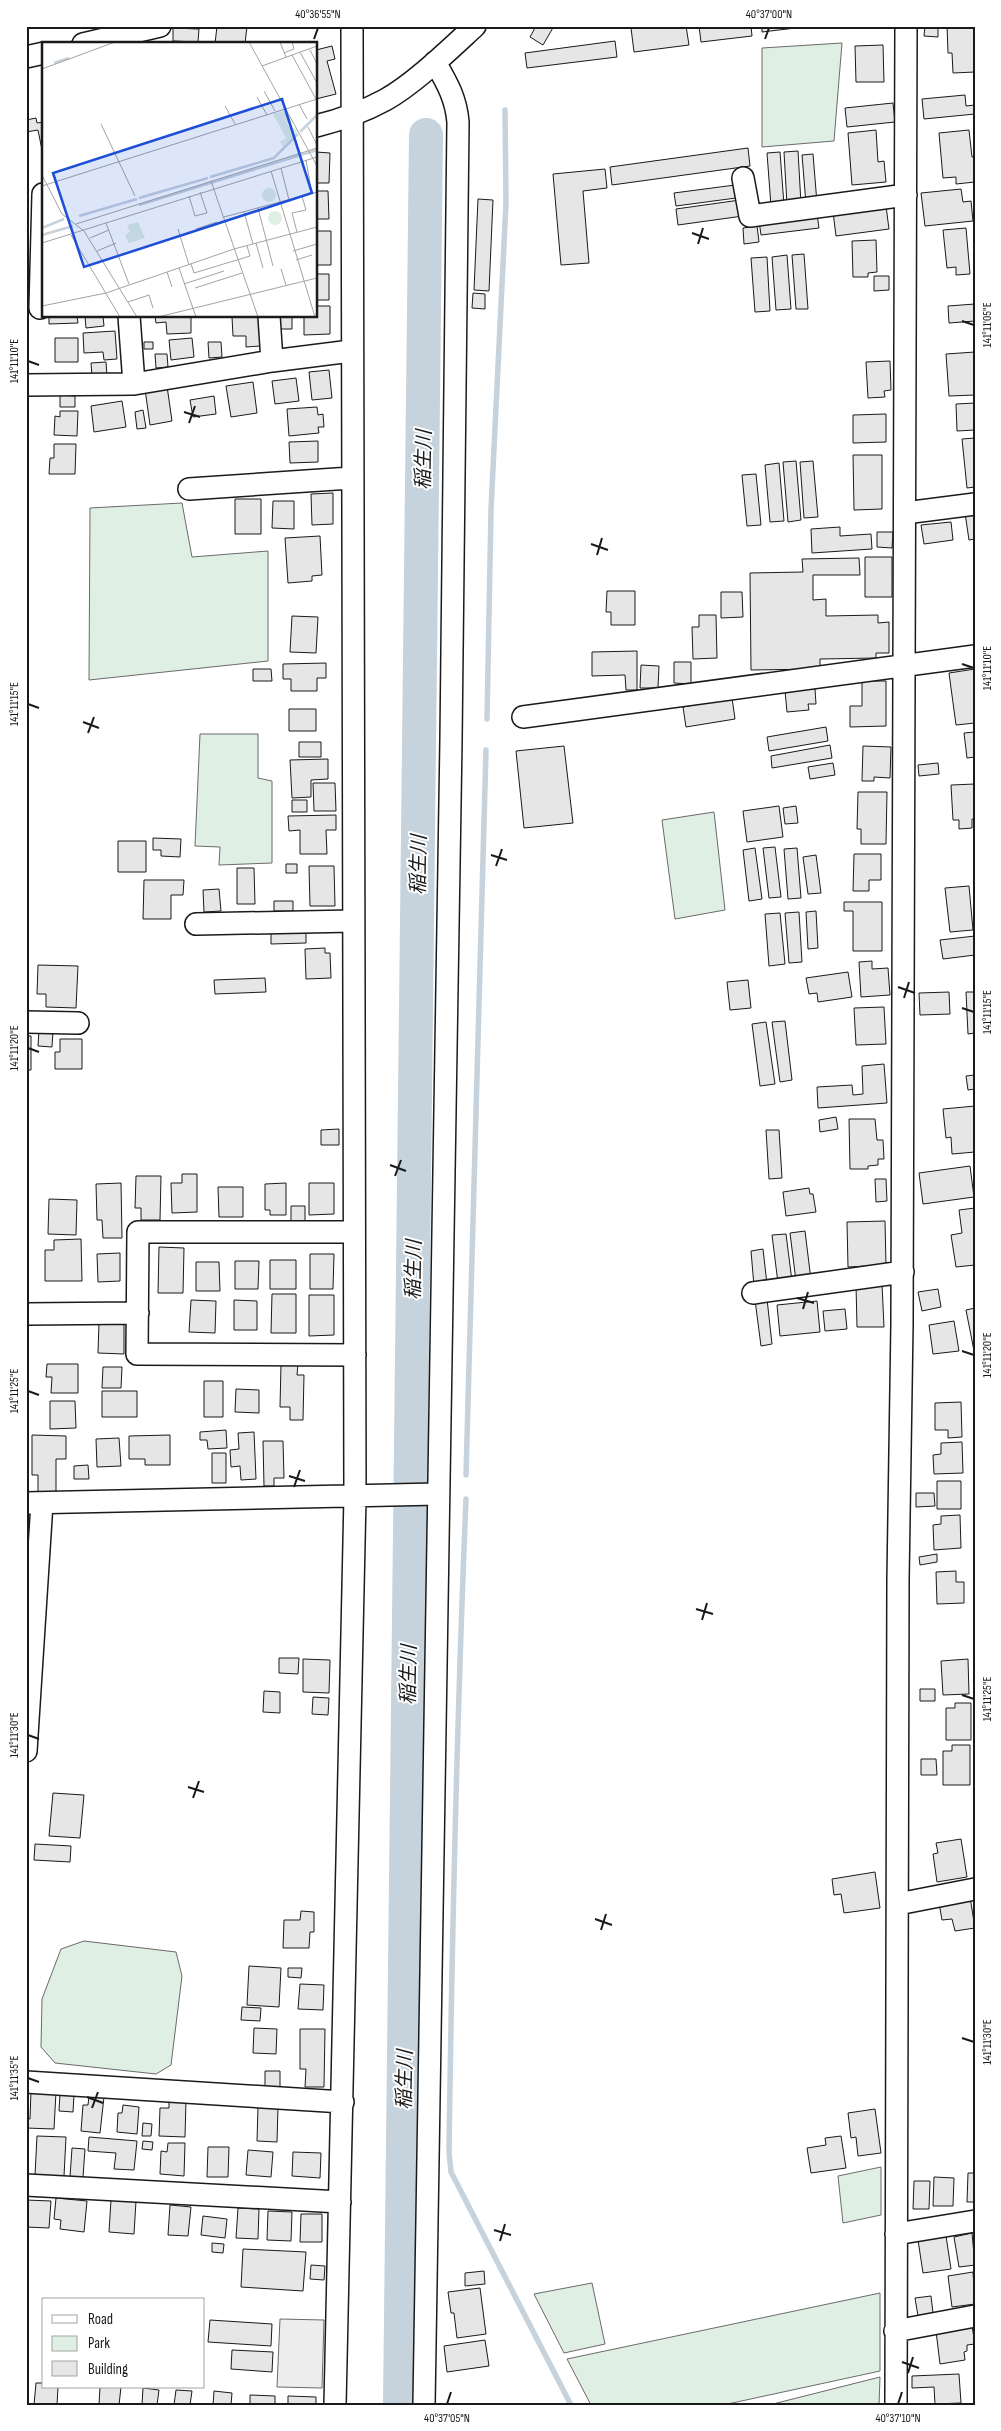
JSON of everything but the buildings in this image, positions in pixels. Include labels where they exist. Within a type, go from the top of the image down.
[{"type":"street","points":[[92,42],[160,26]]},
{"type":"street","points":[[336,2405],[354,1497],[355,1354],[353,1232],[351,351],[352,26]]},
{"type":"street","points":[[318,125],[351,117],[387,99],[435,62],[475,26]]},
{"type":"street","points":[[896,2405],[906,26]]},
{"type":"street","points":[[26,57],[42,53]]},
{"type":"street","points":[[424,2405],[431,1494],[450,750],[458,122],[456,103],[451,89],[435,62]]},
{"type":"street","points":[[743,178],[750,216],[906,195]]},
{"type":"street","points":[[26,198],[42,194]]},
{"type":"street","points":[[40,308],[42,232]]},
{"type":"street","points":[[129,318],[134,384]]},
{"type":"street","points":[[269,318],[272,361]]},
{"type":"street","points":[[26,385],[134,384],[272,361],[351,351]]},
{"type":"street","points":[[189,489],[352,478]]},
{"type":"street","points":[[905,513],[975,504]]},
{"type":"street","points":[[523,716],[975,656]]},
{"type":"street","points":[[196,924],[353,921]]},
{"type":"street","points":[[26,1022],[78,1023]]},
{"type":"street","points":[[353,1232],[138,1232],[137,1354],[355,1354]]},
{"type":"street","points":[[753,1293],[902,1272]]},
{"type":"street","points":[[26,1314],[138,1313]]},
{"type":"street","points":[[26,1751],[34,1503],[431,1494]]},
{"type":"street","points":[[898,1904],[975,1889]]},
{"type":"street","points":[[26,2082],[343,2102]]},
{"type":"street","points":[[26,2185],[340,2202]]},
{"type":"street","points":[[896,2234],[975,2221]]},
{"type":"street","points":[[895,2331],[975,2316]]},
{"type":"green space","points":[[842,43],[834,141],[762,147],[762,48]]},
{"type":"green space","points":[[182,503],[192,557],[268,551],[268,661],[89,680],[90,508]]},
{"type":"green space","points":[[200,734],[258,734],[258,778],[272,781],[272,863],[219,865],[220,847],[195,846]]},
{"type":"green space","points":[[714,812],[725,910],[675,919],[662,820]]},
{"type":"green space","points":[[84,1941],[176,1952],[182,1976],[171,2065],[156,2074],[55,2063],[41,2047],[42,1999],[61,1949]]},
{"type":"green space","points":[[881,2167],[881,2215],[843,2223],[838,2176]]},
{"type":"green space","points":[[592,2283],[605,2344],[564,2353],[534,2294]]},
{"type":"green space","points":[[880,2293],[880,2371],[723,2405],[591,2405],[567,2359]]},
{"type":"green space","points":[[880,2377],[879,2405],[769,2405]]},
{"type":"shaded area","points":[[280,2319],[324,2320],[322,2388],[277,2387]]},
{"type":"waterway","points":[[487,719],[491,510],[506,203],[505,110]]},
{"type":"waterway","name":"稲生川","points":[[400,2405],[426,135]]},
{"type":"waterway","points":[[466,1475],[486,750]]},
{"type":"waterway","points":[[466,1499],[453,1907],[449,2152],[451,2172],[571,2405]]}]
